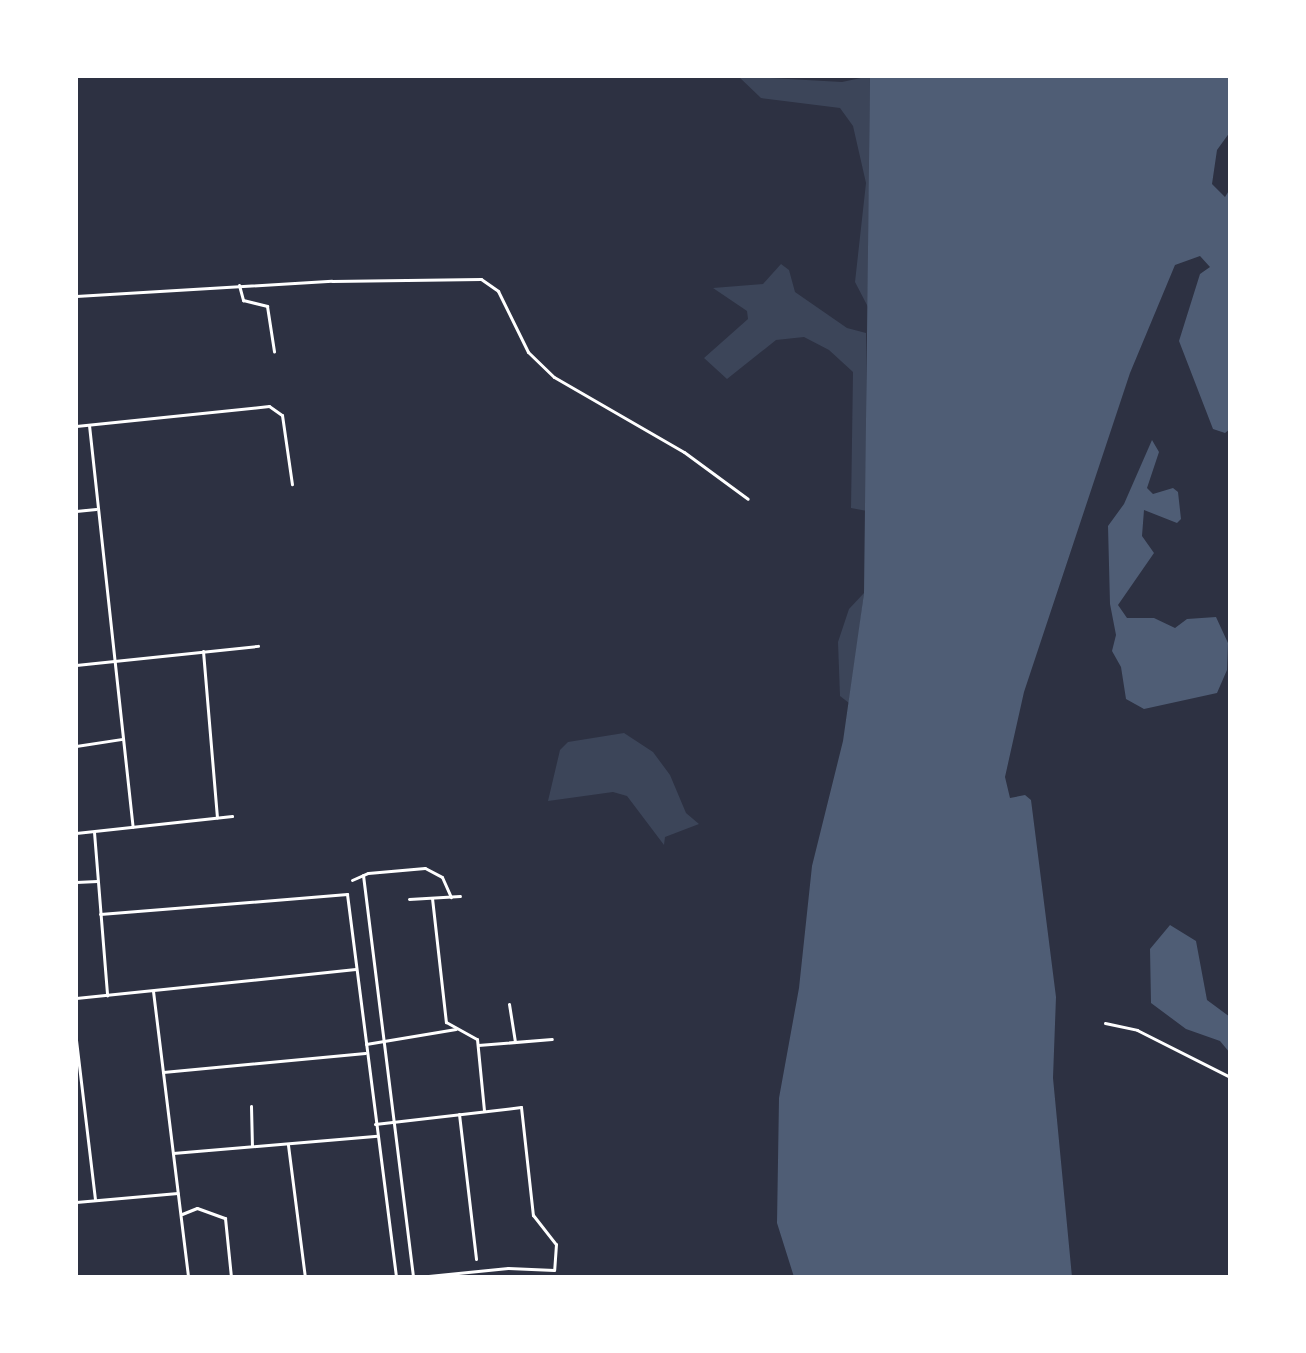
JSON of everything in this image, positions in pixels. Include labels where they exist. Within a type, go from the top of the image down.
[{"type":"street","points":[[76,296],[239,285],[469,276],[491,283],[528,352],[554,377],[684,452],[748,499]]},
{"type":"street","points":[[239,285],[243,300],[267,306],[274,351]]},
{"type":"street","points":[[76,426],[269,406],[282,415],[292,484]]},
{"type":"street","points":[[89,425],[111,660],[133,827]]},
{"type":"street","points":[[76,511],[98,509]]},
{"type":"street","points":[[76,665],[258,646]]},
{"type":"street","points":[[203,651],[217,817]]},
{"type":"street","points":[[76,746],[122,739]]},
{"type":"street","points":[[76,833],[232,816]]},
{"type":"street","points":[[94,832],[107,995]]},
{"type":"street","points":[[352,880],[363,875],[425,868],[446,880],[451,897]]},
{"type":"street","points":[[363,875],[384,1041],[395,1122],[416,1277],[508,1268],[550,1271],[556,1265],[556,1244],[533,1215],[521,1107],[395,1122],[375,1124]]},
{"type":"street","points":[[76,882],[97,881]]},
{"type":"street","points":[[100,914],[343,892],[349,896],[365,1053],[396,1277]]},
{"type":"street","points":[[409,899],[460,896]]},
{"type":"street","points":[[432,898],[445,1018],[456,1029],[474,1035],[478,1045],[484,1111]]},
{"type":"street","points":[[76,998],[356,969]]},
{"type":"street","points":[[153,991],[188,1276],[175,1277]]},
{"type":"street","points":[[509,1004],[515,1042]]},
{"type":"street","points":[[1105,1023],[1137,1030],[1230,1077]]},
{"type":"street","points":[[364,1044],[456,1029]]},
{"type":"street","points":[[478,1045],[552,1039]]},
{"type":"street","points":[[76,1040],[95,1200]]},
{"type":"street","points":[[163,1072],[365,1053]]},
{"type":"street","points":[[251,1106],[252,1147]]},
{"type":"street","points":[[459,1114],[476,1259]]},
{"type":"street","points":[[173,1153],[377,1136]]},
{"type":"street","points":[[288,1145],[305,1277]]},
{"type":"street","points":[[76,1202],[178,1193]]},
{"type":"street","points":[[182,1214],[207,1209],[225,1218],[231,1277]]},
{"type":"shaded area","points":[[738,76],[842,82],[870,76],[868,307],[855,282],[866,183],[853,126],[840,108],[761,98]]},
{"type":"shaded area","points":[[870,76],[1230,76],[1230,132],[1217,150],[1212,184],[1225,197],[1230,189],[1230,429],[1225,433],[1213,429],[1179,341],[1200,274],[1210,267],[1200,256],[1175,265],[1130,373],[1024,692],[1005,777],[1010,798],[1025,795],[1031,800],[1056,997],[1053,1078],[1072,1277],[794,1277],[777,1223],[779,1098],[799,988],[812,866],[843,741],[864,593]]},
{"type":"shaded area","points":[[781,264],[789,270],[795,292],[847,328],[866,333],[867,511],[851,508],[853,372],[829,350],[804,337],[776,340],[727,379],[704,358],[748,319],[747,311],[713,288],[763,284]]},
{"type":"shaded area","points":[[1152,440],[1159,452],[1147,488],[1153,494],[1173,488],[1178,492],[1181,519],[1177,523],[1144,510],[1142,536],[1154,553],[1118,605],[1127,618],[1154,618],[1175,628],[1187,619],[1216,617],[1228,643],[1227,670],[1217,693],[1144,709],[1126,699],[1121,667],[1112,651],[1116,635],[1110,604],[1108,526],[1124,504]]},
{"type":"shaded area","points":[[864,593],[849,703],[840,696],[838,642],[849,609]]},
{"type":"shaded area","points":[[624,733],[653,752],[670,775],[686,813],[699,824],[665,837],[664,845],[627,796],[613,792],[548,801],[560,750],[568,742]]},
{"type":"shaded area","points":[[1170,925],[1196,941],[1207,1000],[1230,1017],[1230,1053],[1220,1041],[1186,1029],[1151,1003],[1150,949]]}]
